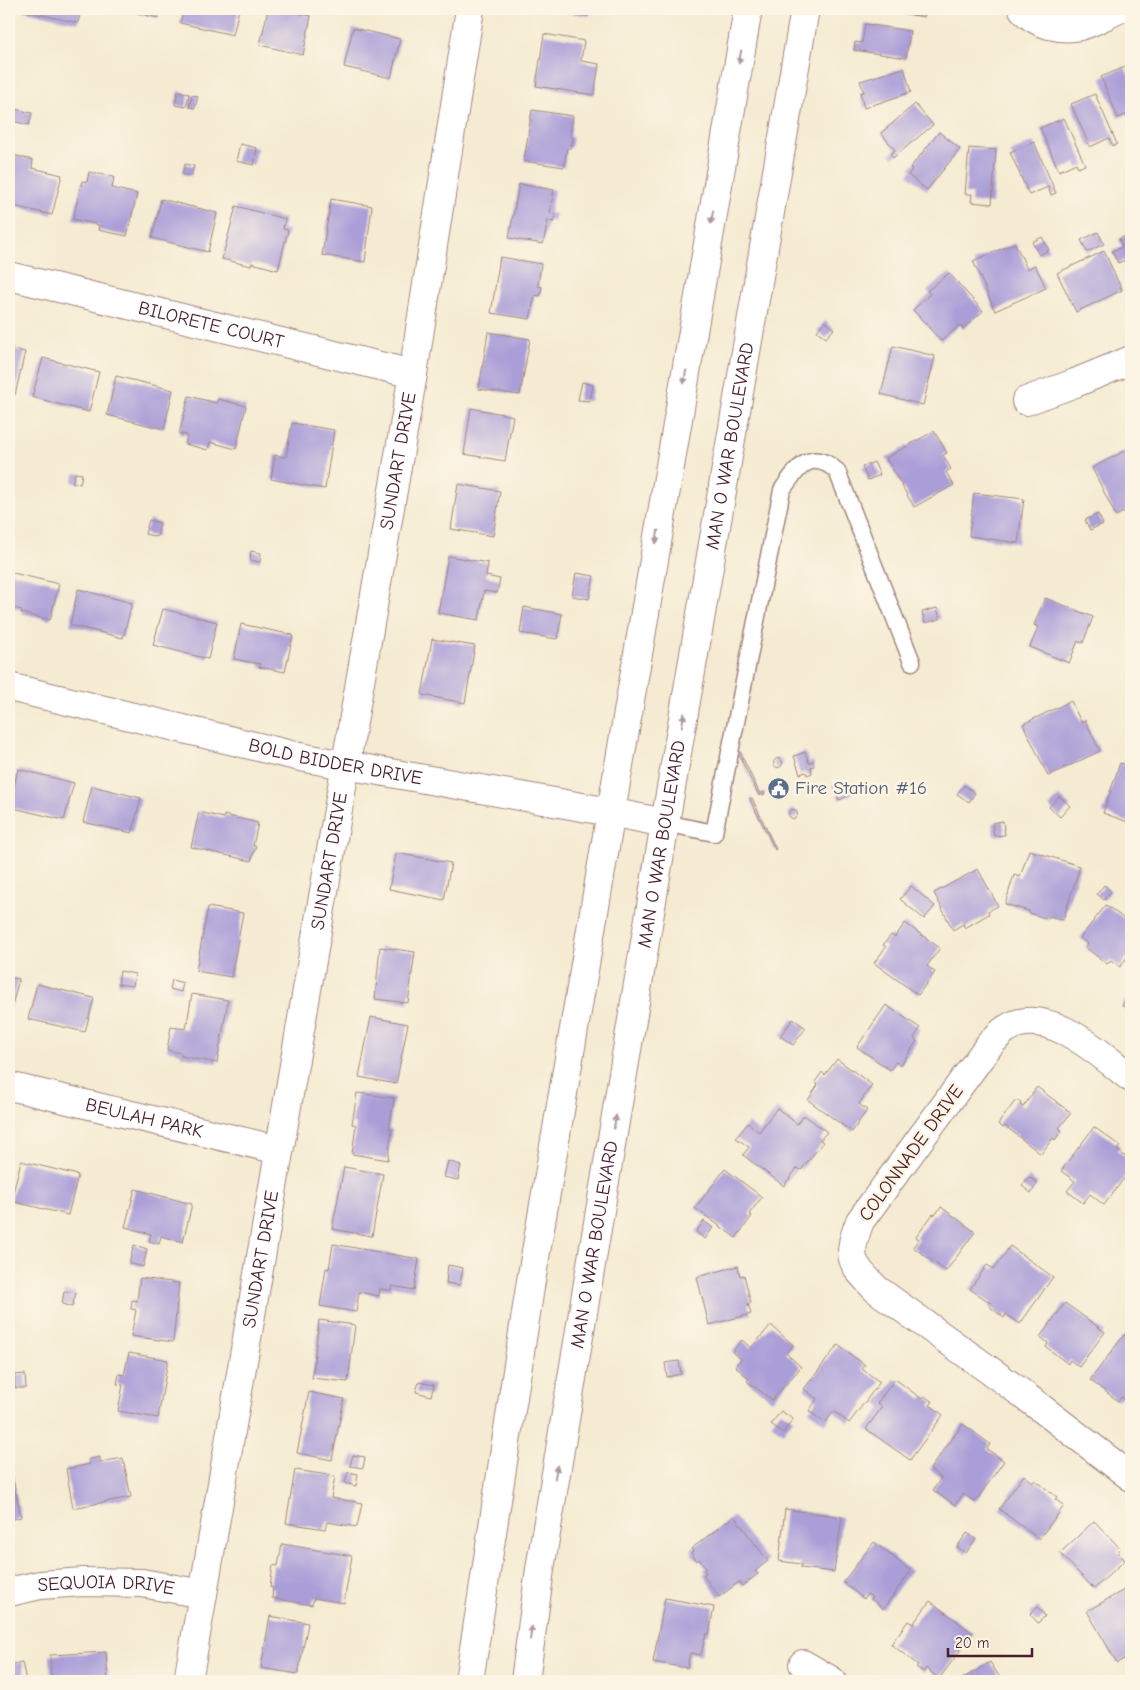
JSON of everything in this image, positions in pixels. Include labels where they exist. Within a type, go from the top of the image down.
[{"type":"street","name":"SUNDART DRIVE","points":[[188,1681],[414,374],[470,9]]},
{"type":"street","points":[[469,1681],[529,1291],[748,9]]},
{"type":"street","name":"MAN O WAR BOULEVARD","points":[[525,1681],[540,1569],[665,823],[805,9]]},
{"type":"street","points":[[1023,9],[1041,22],[1057,27],[1080,26],[1119,9]]},
{"type":"street","name":"BILORETE COURT","points":[[9,276],[414,374]]},
{"type":"street","points":[[1026,401],[1131,360]]},
{"type":"street","name":"BOLD BIDDER DRIVE","points":[[9,687],[300,757],[665,823]]},
{"type":"street","name":"COLONNADE DRIVE","points":[[1131,1078],[1067,1032],[1051,1024],[1037,1021],[1022,1023],[1008,1028],[990,1044],[860,1221],[851,1252],[857,1269],[876,1290],[1020,1392],[1131,1477]]},
{"type":"street","name":"BEULAH PARK","points":[[9,1086],[279,1150]]},
{"type":"street","name":"SEQUOIA DRIVE","points":[[9,1592],[40,1585],[104,1582],[142,1583],[202,1594]]},
{"type":"street","points":[[803,1664],[832,1681]]},
{"type":"lane","points":[[665,823],[714,833],[782,490],[796,469],[814,460],[826,462],[837,471],[912,662]]},
{"type":"building","points":[[16,9],[81,9],[78,23]]},
{"type":"building","points":[[120,9],[160,9],[158,18]]},
{"type":"building","points":[[184,9],[239,9],[233,35],[180,23]]},
{"type":"building","points":[[268,9],[311,16],[303,55],[260,45]]},
{"type":"building","points":[[549,9],[590,9],[589,16]]},
{"type":"building","points":[[877,9],[925,9],[924,17]]},
{"type":"building","points":[[865,24],[910,31],[906,58],[854,50],[855,42],[862,43]]},
{"type":"building","points":[[353,28],[400,39],[391,78],[344,67]]},
{"type":"building","points":[[544,34],[584,41],[581,61],[599,64],[594,95],[536,86]]},
{"type":"building","points":[[1125,67],[1131,81],[1131,113],[1118,118],[1101,77]]},
{"type":"building","points":[[904,68],[911,92],[864,108],[860,93],[864,92],[860,81]]},
{"type":"building","points":[[178,91],[189,94],[186,107],[175,105]]},
{"type":"building","points":[[1095,94],[1117,144],[1113,146],[1109,138],[1090,147],[1071,104]]},
{"type":"building","points":[[192,95],[198,96],[195,108],[189,107]]},
{"type":"building","points":[[915,104],[933,125],[893,158],[890,154],[895,150],[881,133]]},
{"type":"building","points":[[15,109],[32,113],[29,125],[12,121]]},
{"type":"building","points":[[532,110],[573,116],[570,137],[573,138],[571,148],[567,148],[564,167],[524,161]]},
{"type":"building","points":[[1064,118],[1085,165],[1078,168],[1076,163],[1059,171],[1040,128]]},
{"type":"building","points":[[939,132],[960,149],[927,190],[908,175],[912,169],[910,168]]},
{"type":"building","points":[[1034,142],[1056,193],[1051,195],[1048,187],[1029,195],[1010,152]]},
{"type":"building","points":[[240,144],[257,148],[254,165],[236,161]]},
{"type":"building","points":[[969,148],[996,150],[992,204],[971,202],[972,194],[965,194]]},
{"type":"building","points":[[13,155],[33,160],[32,168],[62,175],[52,215],[9,205],[9,163],[11,163]]},
{"type":"building","points":[[185,164],[194,166],[191,176],[182,174]]},
{"type":"building","points":[[89,172],[114,177],[112,188],[137,194],[127,236],[98,230],[99,225],[73,219],[82,181],[87,182]]},
{"type":"building","points":[[519,184],[554,190],[550,213],[555,214],[554,222],[548,220],[543,244],[509,238]]},
{"type":"building","points":[[161,199],[217,213],[208,252],[152,238]]},
{"type":"building","points":[[331,199],[372,206],[365,262],[322,255]]},
{"type":"building","points":[[236,206],[285,219],[283,229],[288,230],[278,270],[252,263],[251,266],[222,259]]},
{"type":"building","points":[[1098,232],[1104,244],[1087,252],[1081,240]]},
{"type":"building","points":[[1131,233],[1131,267],[1128,259],[1118,263],[1112,251],[1122,247],[1119,239]]},
{"type":"building","points":[[1042,237],[1049,250],[1039,255],[1032,242]]},
{"type":"building","points":[[1015,243],[1027,269],[1035,265],[1046,288],[995,311],[973,261]]},
{"type":"building","points":[[1104,251],[1122,290],[1076,312],[1057,273]]},
{"type":"building","points":[[500,257],[541,264],[538,286],[542,287],[540,296],[535,295],[530,319],[491,313]]},
{"type":"building","points":[[949,273],[983,311],[963,329],[960,325],[941,341],[913,310],[930,294],[927,291]]},
{"type":"building","points":[[825,321],[834,329],[826,338],[817,331]]},
{"type":"building","points":[[488,332],[530,339],[520,395],[479,389]]},
{"type":"building","points":[[893,346],[935,356],[923,405],[881,394]]},
{"type":"building","points":[[9,348],[25,352],[15,395],[9,393]]},
{"type":"building","points":[[43,358],[99,372],[89,412],[32,397]]},
{"type":"building","points":[[116,376],[173,390],[164,429],[107,415]]},
{"type":"building","points":[[582,382],[593,385],[590,401],[578,400]]},
{"type":"building","points":[[189,396],[216,403],[218,399],[246,406],[236,449],[210,442],[208,450],[185,444],[187,435],[179,434]]},
{"type":"building","points":[[471,408],[513,416],[505,461],[464,454]]},
{"type":"building","points":[[292,423],[334,430],[325,489],[271,479],[275,455],[286,457]]},
{"type":"building","points":[[934,431],[947,453],[943,455],[951,469],[946,472],[954,485],[914,507],[886,458]]},
{"type":"building","points":[[1126,450],[1131,459],[1131,508],[1116,516],[1092,468]]},
{"type":"building","points":[[874,462],[880,475],[868,480],[862,467]]},
{"type":"building","points":[[75,473],[82,474],[80,484],[72,482]]},
{"type":"building","points":[[458,484],[500,491],[493,536],[451,529]]},
{"type":"building","points":[[974,493],[1024,499],[1018,543],[969,536]]},
{"type":"building","points":[[1098,514],[1103,524],[1090,530],[1085,520]]},
{"type":"building","points":[[149,520],[160,523],[157,537],[145,534]]},
{"type":"building","points":[[251,551],[261,553],[260,562],[250,560]]},
{"type":"building","points":[[448,556],[488,563],[486,576],[500,579],[497,593],[484,591],[479,620],[438,613]]},
{"type":"building","points":[[9,572],[59,584],[50,620],[21,613],[22,610],[9,607]]},
{"type":"building","points":[[576,573],[594,576],[589,599],[572,596]]},
{"type":"building","points":[[78,589],[132,603],[123,638],[70,625]]},
{"type":"building","points":[[1045,598],[1093,617],[1083,643],[1078,641],[1069,663],[1030,647],[1038,627],[1034,625]]},
{"type":"building","points":[[524,607],[562,614],[557,639],[520,633]]},
{"type":"building","points":[[937,608],[940,619],[925,623],[922,612]]},
{"type":"building","points":[[163,609],[217,622],[208,659],[153,645]]},
{"type":"building","points":[[241,624],[293,635],[285,672],[259,667],[260,664],[234,659]]},
{"type":"building","points":[[432,639],[475,646],[465,703],[422,695]]},
{"type":"building","points":[[1071,701],[1081,722],[1085,720],[1100,751],[1048,776],[1023,724]]},
{"type":"building","points":[[740,752],[760,794],[764,792],[765,794],[759,796],[738,753]]},
{"type":"building","points":[[805,752],[809,763],[813,761],[814,766],[811,767],[812,773],[807,775],[806,772],[800,774],[794,756]]},
{"type":"building","points":[[778,758],[783,763],[778,768],[773,763]]},
{"type":"building","points":[[1120,763],[1131,766],[1131,817],[1128,822],[1103,813]]},
{"type":"building","points":[[18,769],[74,783],[64,820],[9,807]]},
{"type":"building","points":[[846,783],[851,795],[839,800],[834,787]]},
{"type":"building","points":[[964,785],[975,793],[969,802],[957,794]]},
{"type":"building","points":[[92,786],[141,798],[132,833],[83,822]]},
{"type":"building","points":[[1059,796],[1070,806],[1060,817],[1049,807]]},
{"type":"building","points":[[752,798],[776,849],[775,850],[750,799]]},
{"type":"building","points":[[793,809],[798,814],[793,819],[788,814]]},
{"type":"building","points":[[199,812],[224,818],[224,815],[258,823],[253,846],[256,846],[251,861],[191,847]]},
{"type":"building","points":[[1003,821],[1005,835],[994,836],[992,823]]},
{"type":"building","points":[[1029,850],[1080,866],[1063,920],[1049,916],[1048,919],[1005,904],[1014,875],[1020,877]]},
{"type":"building","points":[[396,853],[451,863],[444,900],[389,889]]},
{"type":"building","points":[[978,869],[998,906],[988,911],[989,914],[965,928],[963,924],[953,930],[934,893]]},
{"type":"building","points":[[1104,885],[1111,891],[1104,900],[1097,894]]},
{"type":"building","points":[[911,886],[935,906],[924,919],[900,899]]},
{"type":"building","points":[[1106,905],[1131,924],[1131,952],[1120,967],[1111,960],[1107,964],[1085,947],[1088,944],[1080,938]]},
{"type":"building","points":[[208,907],[243,913],[231,977],[196,971]]},
{"type":"building","points":[[905,923],[940,948],[927,966],[935,972],[918,995],[874,963],[886,947],[883,945],[891,935],[895,937]]},
{"type":"building","points":[[380,947],[415,952],[408,1003],[375,999]]},
{"type":"building","points":[[120,971],[135,974],[133,986],[118,984]]},
{"type":"building","points":[[9,977],[19,979],[9,1017]]},
{"type":"building","points":[[172,980],[183,983],[181,992],[170,989]]},
{"type":"building","points":[[37,984],[94,998],[85,1032],[28,1019]]},
{"type":"building","points":[[1131,993],[1131,1011],[1122,1005]]},
{"type":"building","points":[[192,994],[228,1000],[217,1063],[181,1056],[181,1053],[167,1050],[171,1027],[186,1029]]},
{"type":"building","points":[[886,1005],[920,1028],[914,1038],[917,1041],[901,1065],[896,1062],[890,1070],[857,1047]]},
{"type":"building","points":[[371,1017],[408,1024],[396,1084],[359,1077]]},
{"type":"building","points":[[793,1019],[806,1028],[793,1045],[780,1036]]},
{"type":"building","points":[[837,1059],[872,1085],[859,1104],[867,1110],[852,1132],[808,1100],[818,1085],[815,1082],[822,1072],[825,1075]]},
{"type":"building","points":[[1037,1087],[1071,1113],[1059,1128],[1062,1130],[1055,1140],[1053,1138],[1041,1154],[1005,1126],[1003,1128],[998,1124],[1016,1100],[1023,1107]]},
{"type":"building","points":[[357,1093],[394,1098],[389,1129],[392,1129],[388,1160],[352,1154],[356,1125],[352,1124]]},
{"type":"building","points":[[777,1108],[797,1124],[804,1115],[827,1132],[820,1140],[823,1142],[801,1170],[797,1168],[784,1186],[743,1155],[749,1147],[736,1138],[748,1123],[759,1132]]},
{"type":"building","points":[[1094,1127],[1120,1146],[1117,1150],[1131,1161],[1131,1169],[1104,1205],[1090,1194],[1083,1203],[1067,1191],[1075,1181],[1061,1171]]},
{"type":"building","points":[[21,1161],[78,1175],[68,1215],[11,1201]]},
{"type":"building","points":[[448,1161],[461,1165],[458,1180],[444,1177]]},
{"type":"building","points":[[344,1167],[383,1174],[372,1236],[332,1229]]},
{"type":"building","points":[[725,1169],[762,1197],[749,1214],[752,1216],[736,1238],[695,1208]]},
{"type":"building","points":[[1029,1177],[1038,1183],[1031,1193],[1022,1186]]},
{"type":"building","points":[[135,1189],[192,1204],[183,1242],[161,1236],[159,1244],[149,1241],[151,1234],[125,1227]]},
{"type":"building","points":[[941,1207],[975,1232],[946,1271],[913,1247],[919,1239],[916,1237],[933,1214],[935,1215]]},
{"type":"building","points":[[704,1221],[713,1228],[705,1239],[696,1232]]},
{"type":"building","points":[[333,1244],[419,1259],[414,1290],[392,1286],[391,1290],[380,1289],[379,1296],[359,1292],[356,1312],[320,1306],[326,1268],[329,1269]]},
{"type":"building","points":[[134,1245],[147,1249],[143,1267],[129,1263]]},
{"type":"building","points":[[1010,1246],[1053,1277],[1020,1324],[1006,1314],[1004,1318],[989,1306],[991,1303],[970,1289],[987,1265],[994,1269]]},
{"type":"building","points":[[448,1265],[463,1268],[460,1285],[446,1283]]},
{"type":"building","points":[[738,1266],[740,1276],[744,1275],[751,1303],[748,1304],[751,1314],[709,1325],[697,1277]]},
{"type":"building","points":[[140,1278],[179,1283],[173,1342],[131,1336],[136,1310],[131,1309],[132,1300],[137,1301]]},
{"type":"building","points":[[64,1291],[76,1293],[72,1307],[62,1304]]},
{"type":"building","points":[[1065,1303],[1105,1332],[1079,1367],[1070,1360],[1068,1364],[1046,1347],[1048,1343],[1040,1337]]},
{"type":"building","points":[[319,1320],[355,1325],[348,1382],[312,1378]]},
{"type":"building","points":[[771,1325],[793,1345],[786,1353],[801,1367],[772,1400],[747,1381],[749,1379],[735,1366],[741,1359],[732,1352],[742,1340],[751,1348]]},
{"type":"building","points":[[1124,1335],[1131,1341],[1131,1404],[1121,1397],[1118,1401],[1090,1380]]},
{"type":"building","points":[[838,1345],[865,1365],[862,1369],[880,1382],[849,1423],[834,1411],[825,1423],[809,1411],[817,1399],[804,1389]]},
{"type":"building","points":[[129,1353],[168,1360],[158,1418],[118,1411],[123,1385],[117,1384],[119,1374],[124,1375]]},
{"type":"building","points":[[679,1361],[681,1374],[667,1377],[665,1363]]},
{"type":"building","points":[[25,1374],[26,1388],[15,1388],[14,1375]]},
{"type":"building","points":[[895,1379],[922,1399],[924,1396],[933,1402],[930,1405],[943,1415],[910,1460],[866,1429],[882,1407],[877,1403]]},
{"type":"building","points":[[419,1382],[434,1385],[431,1396],[416,1392]]},
{"type":"building","points":[[309,1392],[344,1399],[332,1460],[297,1453]]},
{"type":"building","points":[[781,1411],[793,1419],[783,1433],[771,1424]]},
{"type":"building","points":[[963,1424],[990,1444],[987,1449],[1004,1461],[975,1502],[963,1494],[955,1505],[933,1490],[941,1478],[930,1469]]},
{"type":"building","points":[[353,1455],[365,1457],[363,1468],[350,1466]]},
{"type":"building","points":[[100,1457],[100,1462],[123,1458],[131,1497],[73,1508],[66,1469],[90,1464],[89,1459]]},
{"type":"building","points":[[9,1460],[21,1517],[9,1520]]},
{"type":"building","points":[[295,1470],[335,1476],[331,1498],[362,1503],[357,1527],[327,1522],[325,1529],[286,1523]]},
{"type":"building","points":[[348,1472],[358,1474],[356,1486],[345,1483]]},
{"type":"building","points":[[1024,1475],[1033,1482],[1035,1480],[1057,1497],[1055,1499],[1064,1506],[1039,1539],[999,1509]]},
{"type":"building","points":[[785,1509],[842,1517],[834,1572],[801,1568],[801,1564],[779,1561]]},
{"type":"building","points":[[734,1516],[768,1561],[755,1571],[758,1574],[742,1586],[739,1582],[719,1597],[703,1575],[706,1573],[704,1570],[706,1568],[699,1559],[697,1561],[691,1553],[693,1551],[691,1549]]},
{"type":"building","points":[[1094,1521],[1120,1548],[1117,1552],[1125,1560],[1094,1589],[1060,1553]]},
{"type":"building","points":[[967,1533],[976,1539],[966,1553],[957,1547]]},
{"type":"building","points":[[874,1542],[911,1571],[883,1609],[871,1599],[872,1597],[867,1594],[864,1599],[843,1582]]},
{"type":"building","points":[[282,1544],[352,1556],[344,1603],[314,1598],[312,1605],[272,1598],[273,1588],[270,1587],[273,1565],[278,1566]]},
{"type":"building","points":[[1131,1586],[1131,1655],[1117,1663],[1087,1611]]},
{"type":"building","points":[[665,1598],[714,1607],[709,1634],[706,1634],[701,1655],[690,1653],[687,1668],[653,1662]]},
{"type":"building","points":[[930,1601],[973,1633],[939,1679],[926,1668],[924,1672],[916,1667],[918,1665],[891,1644],[908,1621],[913,1624]]},
{"type":"building","points":[[1038,1607],[1045,1616],[1038,1623],[1030,1614]]},
{"type":"building","points":[[270,1616],[308,1623],[298,1674],[261,1668]]},
{"type":"building","points":[[106,1652],[108,1681],[51,1681],[50,1655]]},
{"type":"building","points":[[22,1662],[26,1681],[9,1681],[9,1665]]},
{"type":"building","points":[[990,1662],[1002,1681],[959,1681]]},
{"type":"place","name":"Fire Station #16","points":[[779,788]]}]
